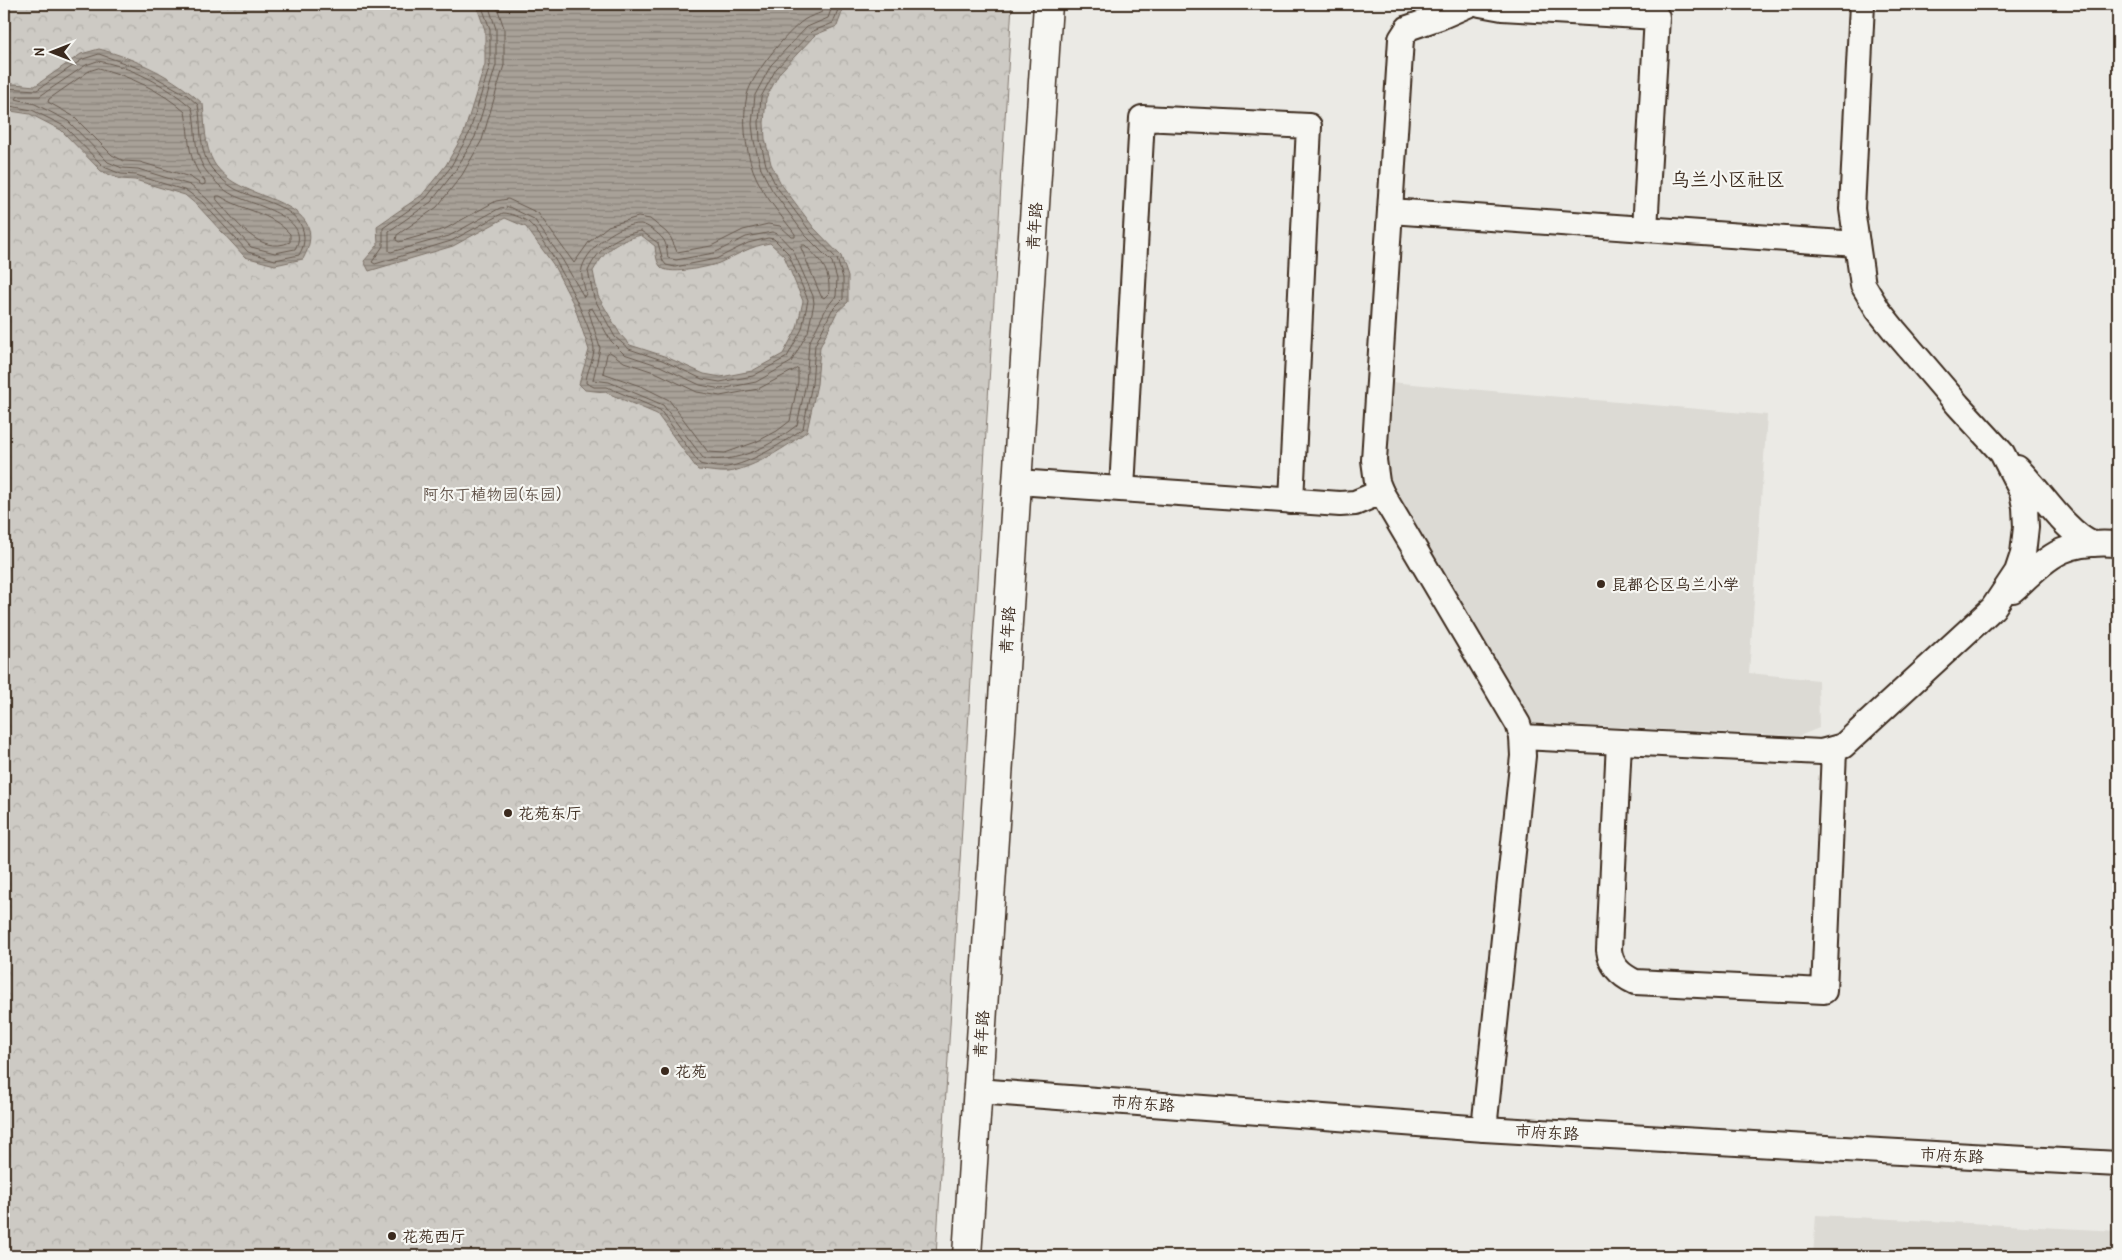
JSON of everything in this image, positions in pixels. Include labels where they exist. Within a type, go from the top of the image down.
[{"type":"main road","name":"青年路","points":[[967,1256],[1048,4]]},
{"type":"street","points":[[1470,4],[1440,17],[1414,25],[1404,32],[1400,50],[1374,460],[1377,482],[1381,492],[1518,724],[1522,737],[1523,756],[1484,1128]]},
{"type":"street","points":[[1480,4],[1502,8],[1657,17],[1645,229]]},
{"type":"street","points":[[1862,4],[1852,209],[1863,285],[1878,310],[1958,405],[2070,528],[2084,541],[2092,544]]},
{"type":"street","points":[[1122,489],[1142,118],[1309,126],[1291,501]]},
{"type":"street","points":[[1390,211],[1856,244]]},
{"type":"street","points":[[1993,608],[2018,572],[2023,554],[2026,527],[2022,492],[2002,453]]},
{"type":"street","points":[[1017,482],[1340,504],[1355,503],[1381,492]]},
{"type":"street","points":[[1522,737],[1821,752],[1834,750],[1843,746],[2057,552],[2068,547],[2092,544],[2118,544]]},
{"type":"street","points":[[1619,742],[1609,950],[1614,966],[1620,973],[1635,982],[1824,991],[1834,750]]},
{"type":"street","name":"市府东路","points":[[977,1091],[1484,1128],[2118,1164]]},
{"type":"shaded area","name":"昆都仑区乌兰小学","points":[[1390,382],[1767,415],[1749,673],[1818,680],[1819,728],[1799,736],[1530,723],[1394,495],[1384,469]]},
{"type":"shaded area","points":[[1816,1215],[2118,1231],[2118,1256],[1813,1256]]},
{"type":"green space","name":"阿尔丁植物园(东园)","points":[[4,4],[1012,4],[936,1256],[4,1256]]},
{"type":"water","points":[[476,4],[845,4],[837,26],[815,35],[780,72],[766,98],[765,139],[771,164],[781,184],[814,228],[841,256],[848,277],[848,302],[837,312],[820,347],[817,384],[807,431],[770,456],[749,466],[729,472],[698,470],[657,414],[605,392],[585,390],[579,384],[589,350],[574,305],[553,264],[526,227],[505,218],[453,246],[369,271],[364,261],[378,245],[377,226],[422,195],[446,165],[464,133],[485,64],[485,30]],"holes":[[[641,235],[655,246],[657,261],[662,268],[681,271],[714,265],[750,249],[770,243],[784,256],[803,301],[797,328],[783,354],[752,371],[721,377],[704,374],[664,356],[630,345],[620,334],[598,296],[593,271],[602,257],[612,247],[625,240]]]},
{"type":"water","points":[[99,49],[127,58],[154,70],[180,85],[203,104],[208,149],[214,163],[221,172],[234,182],[278,202],[302,217],[309,228],[309,242],[303,259],[275,265],[245,257],[198,206],[185,195],[135,180],[120,179],[101,171],[61,130],[30,114],[4,110],[4,83],[35,86],[81,54]]},
{"type":"place","name":"昆都仑区乌兰小学","points":[[1601,584]]},
{"type":"place","name":"花苑东厅","points":[[508,813]]},
{"type":"place","name":"花苑","points":[[665,1071]]},
{"type":"place","name":"花苑西厅","points":[[392,1236]]},
{"type":"district","name":"乌兰小区社区","points":[[1728,179]]}]
